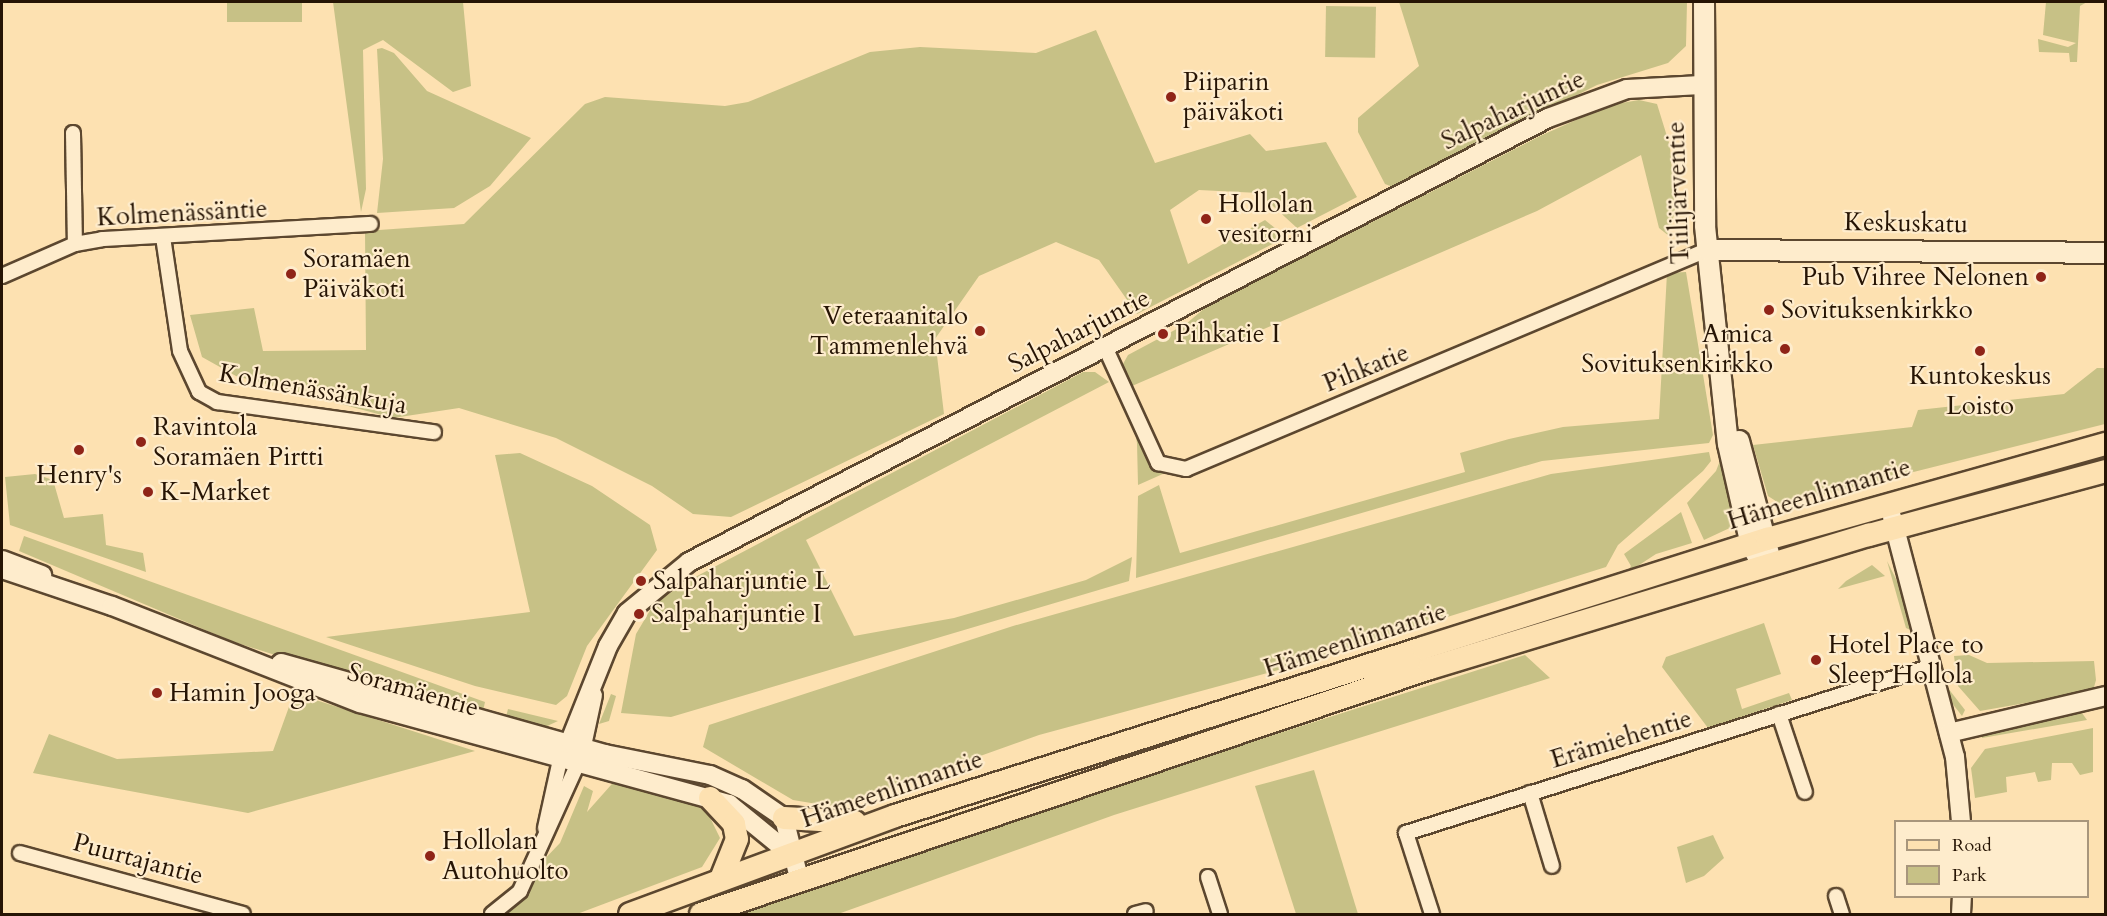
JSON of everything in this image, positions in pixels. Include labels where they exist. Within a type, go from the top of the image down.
[{"type":"main road","name":"Tiilijärventie","points":[[1704,2],[1701,85],[1707,250],[1721,381],[1766,564]]},
{"type":"main road","name":"Keskuskatu","points":[[1707,250],[2106,253]]},
{"type":"main road","name":"Hämeenlinnantie","points":[[630,915],[896,816],[1759,542],[1888,503],[2106,444]]},
{"type":"main road","name":"Hämeenlinnantie","points":[[701,915],[799,878],[1430,668],[1766,564],[2106,471]]},
{"type":"main road","points":[[710,798],[734,824],[737,839],[722,879]]},
{"type":"main road","points":[[784,818],[841,824],[896,816]]},
{"type":"street","name":"Salpaharjuntie","points":[[577,750],[591,725],[594,684],[627,613],[664,578],[1105,347],[1590,99],[1657,84],[1701,85]]},
{"type":"street","points":[[74,133],[75,244]]},
{"type":"street","name":"Kolmenässäntie","points":[[2,276],[75,244],[371,224]]},
{"type":"street","name":"Kolmenässänkuja","points":[[163,237],[180,351],[200,392],[217,402],[434,432]]},
{"type":"street","name":"Pihkatie","points":[[1105,347],[1158,463],[1186,468],[1707,250]]},
{"type":"street","points":[[1888,503],[1948,733],[1961,820]]},
{"type":"street","name":"Soramäentie","points":[[2,560],[13,560],[73,591]]},
{"type":"street","name":"Soramäentie","points":[[2,569],[73,591],[360,703],[557,757],[577,750],[710,775],[742,789],[784,818],[790,854],[799,878]]},
{"type":"street","name":"Soramäentie","points":[[238,655],[577,750],[747,813],[790,854]]},
{"type":"street","name":"Erämiehentie","points":[[1432,915],[1406,833],[1932,666]]},
{"type":"street","points":[[1948,733],[2106,696]]},
{"type":"street","points":[[1779,714],[1805,792]]},
{"type":"street","points":[[492,915],[520,891],[542,848],[577,750]]},
{"type":"street","points":[[542,848],[557,757]]},
{"type":"street","points":[[1530,793],[1552,866]]},
{"type":"street","name":"Puurtajantie","points":[[20,853],[243,915]]},
{"type":"street","points":[[1208,876],[1220,915]]},
{"type":"street","points":[[1836,896],[1842,915]]},
{"type":"street","points":[[1961,915],[1962,898]]},
{"type":"green space","points":[[227,2],[302,2],[302,22],[227,22]]},
{"type":"green space","points":[[333,2],[463,2],[471,86],[453,92],[383,40],[363,50],[366,189],[361,212]]},
{"type":"green space","points":[[1399,2],[1687,2],[1686,46],[1668,63],[1597,85],[1393,187],[1385,184],[1358,132],[1358,118],[1419,66]]},
{"type":"green space","points":[[2046,2],[2087,2],[2080,6],[2077,62],[2070,62],[2069,53],[2039,52],[2038,39],[2068,47],[2076,43],[2043,35]]},
{"type":"green space","points":[[1326,6],[1376,7],[1375,58],[1325,57]]},
{"type":"green space","points":[[1096,30],[1155,163],[1250,134],[1266,151],[1326,142],[1357,197],[1297,228],[1259,193],[1199,190],[1170,210],[1188,264],[1265,220],[1286,237],[1137,314],[1099,260],[1056,242],[979,276],[935,339],[944,414],[731,517],[693,514],[652,486],[556,438],[459,408],[393,418],[236,376],[202,357],[190,315],[254,308],[263,351],[366,350],[365,231],[464,224],[585,104],[605,97],[725,106],[748,102],[870,52],[920,47],[1036,53]]},
{"type":"green space","points":[[382,48],[394,53],[427,91],[531,138],[490,186],[454,208],[377,213],[383,159],[377,49]]},
{"type":"green space","points":[[1639,100],[1657,104],[1670,146],[1675,210],[1669,236],[1659,228],[1641,155],[1537,211],[1132,386],[1123,364],[1128,355],[1186,324],[1206,307],[1540,136],[1610,105]]},
{"type":"green space","points":[[1686,272],[1713,435],[1709,443],[1542,461],[1136,578],[1138,496],[1159,485],[1180,553],[1465,472],[1460,453],[1509,439],[1563,427],[1659,419],[1667,273]]},
{"type":"green space","points":[[1698,282],[1708,352],[1724,440],[1706,353]]},
{"type":"green space","points":[[2097,368],[2105,368],[2105,424],[1782,505],[1768,496],[1753,445],[1912,427],[1918,410],[2064,394]]},
{"type":"green space","points":[[1083,372],[1095,372],[1109,382],[806,540],[854,636],[954,618],[1086,580],[1132,557],[1129,581],[671,717],[621,713],[636,634],[652,607],[682,584]]},
{"type":"green space","points":[[1134,426],[1165,473],[1138,485],[1137,443]]},
{"type":"green space","points":[[1709,452],[1711,461],[1703,471],[1618,545],[1606,567],[1282,669],[1039,735],[885,790],[829,806],[793,800],[703,747],[709,725],[1013,626],[1551,474]]},
{"type":"green space","points":[[520,453],[592,486],[650,525],[657,550],[587,646],[567,696],[556,705],[475,686],[326,637],[530,612],[495,455]]},
{"type":"green space","points":[[1723,453],[1734,526],[1704,540],[1687,503],[1716,471]]},
{"type":"green space","points":[[35,474],[53,480],[64,518],[103,514],[106,545],[143,553],[146,572],[10,525],[5,477]]},
{"type":"green space","points":[[1681,512],[1692,543],[1656,554],[1627,573],[1631,566],[1624,554]]},
{"type":"green space","points":[[24,536],[485,702],[483,711],[353,680],[231,641],[19,551]]},
{"type":"green space","points":[[1887,561],[1902,591],[1915,632],[1906,628]]},
{"type":"green space","points":[[1872,565],[1885,576],[1838,589],[1846,581]]},
{"type":"green space","points":[[1764,623],[1781,674],[1736,689],[1742,709],[1789,693],[1792,700],[1708,728],[1662,667],[1666,657]]},
{"type":"green space","points":[[1525,655],[1550,678],[1114,815],[838,914],[742,914],[990,825]]},
{"type":"green space","points":[[1969,655],[1987,663],[2094,661],[2096,680],[2093,691],[1980,711],[1958,686],[1954,656]]},
{"type":"green space","points":[[1944,683],[1965,710],[1962,716],[1945,694]]},
{"type":"green space","points":[[294,693],[475,751],[248,813],[33,773],[49,734],[117,759],[273,751]]},
{"type":"green space","points":[[611,694],[616,696],[609,721],[599,724]]},
{"type":"green space","points":[[508,709],[558,721],[545,727],[506,717]]},
{"type":"green space","points":[[2082,713],[2087,720],[1982,738],[1981,733]]},
{"type":"green space","points":[[2093,728],[2093,772],[2080,775],[2072,763],[2052,763],[2051,780],[2038,782],[2035,772],[2006,777],[2007,792],[1975,798],[1971,768],[1985,749]]},
{"type":"green space","points":[[1314,770],[1358,914],[1296,914],[1255,786]]},
{"type":"green space","points":[[619,776],[699,795],[720,838],[702,867],[577,914],[492,914],[560,843],[584,786],[593,791],[587,812]]},
{"type":"green space","points":[[1713,835],[1724,858],[1704,876],[1686,883],[1677,847]]},
{"type":"place","name":"Piiparin päiväkoti","points":[[1171,97]]},
{"type":"place","name":"Hollolan vesitorni","points":[[1206,219]]},
{"type":"place","name":"Soramäen Päiväkoti","points":[[291,274]]},
{"type":"place","name":"Pub Vihree Nelonen","points":[[2041,277]]},
{"type":"place","name":"Sovituksenkirkko","points":[[1769,310]]},
{"type":"place","name":"Veteraanitalo Tammenlehvä","points":[[980,331]]},
{"type":"place","name":"Pihkatie I","points":[[1163,334]]},
{"type":"place","name":"Amica Sovituksenkirkko","points":[[1785,349]]},
{"type":"place","name":"Kuntokeskus Loisto","points":[[1980,351]]},
{"type":"place","name":"Ravintola Soramäen Pirtti","points":[[141,442]]},
{"type":"place","name":"Henry's","points":[[79,450]]},
{"type":"place","name":"K-Market","points":[[148,492]]},
{"type":"place","name":"Salpaharjuntie L","points":[[641,581]]},
{"type":"place","name":"Salpaharjuntie I","points":[[639,614]]},
{"type":"place","name":"Hotel Place to Sleep Hollola","points":[[1816,660]]},
{"type":"place","name":"Hamin Jooga","points":[[157,693]]},
{"type":"place","name":"Hollolan Autohuolto","points":[[430,856]]}]
